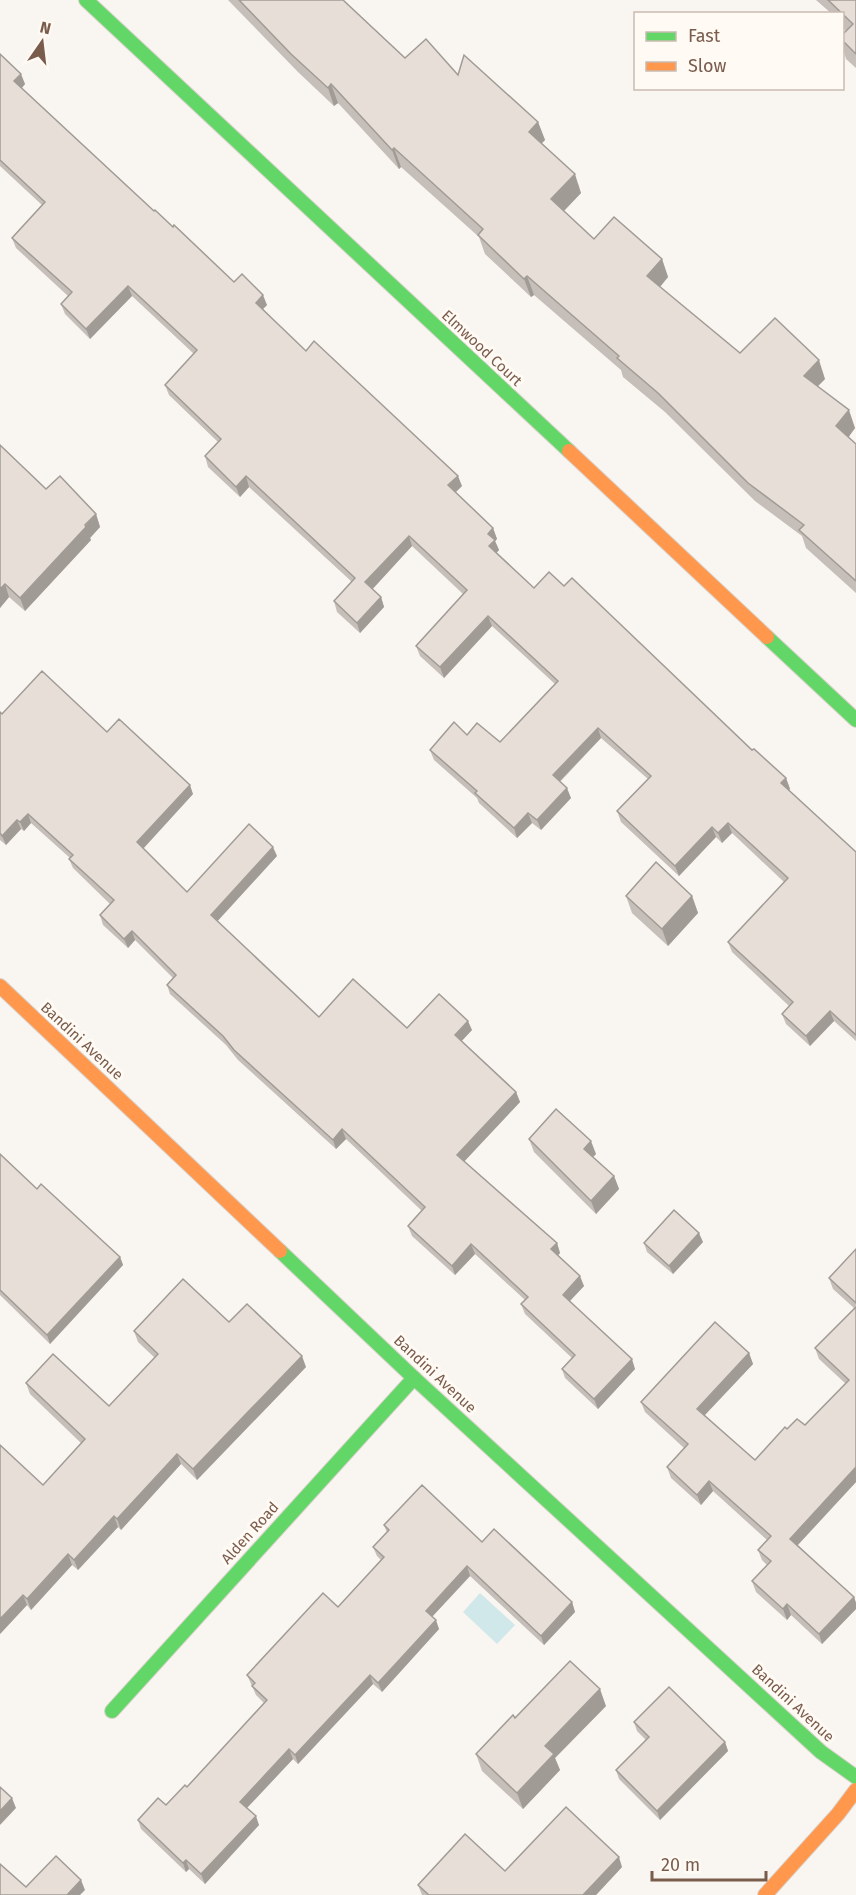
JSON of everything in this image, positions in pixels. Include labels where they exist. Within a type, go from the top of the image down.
[{"type":"street","name":"Elmwood Court","points":[[86,0],[856,720]]},
{"type":"street","name":"Bandini Avenue","points":[[0,986],[414,1378],[821,1752],[856,1777]]},
{"type":"street","name":"Alden Road","points":[[112,1711],[414,1378]]},
{"type":"street","points":[[765,1895],[838,1814],[856,1790]]},
{"type":"water","points":[[480,1593],[515,1625],[497,1644],[463,1612]]},
{"type":"building","points":[[239,0],[343,0],[405,58],[426,39],[458,75],[464,55],[538,122],[529,132],[575,174],[551,199],[594,239],[614,217],[662,259],[647,276],[740,353],[775,318],[819,360],[804,376],[849,410],[836,426],[856,444],[856,581],[799,530],[804,525],[748,483],[658,393],[617,358],[619,356],[527,276],[524,279],[478,235],[483,229],[394,148],[392,150],[331,84],[328,88],[291,54]]},
{"type":"building","points":[[828,0],[856,0],[856,54],[844,42],[844,33],[853,24],[844,15],[844,12],[840,12]]},
{"type":"building","points":[[0,54],[21,74],[14,81],[154,211],[173,227],[174,225],[234,282],[242,274],[263,295],[256,303],[306,351],[314,341],[458,476],[448,485],[493,528],[488,534],[495,540],[489,546],[534,588],[549,572],[564,586],[572,578],[752,750],[754,749],[786,778],[781,783],[856,852],[856,1035],[830,1011],[806,1036],[782,1014],[793,1002],[728,942],[788,878],[728,823],[718,833],[712,827],[675,866],[617,811],[651,776],[598,728],[553,775],[567,788],[537,820],[528,813],[514,828],[475,793],[477,791],[430,750],[454,722],[467,735],[477,723],[500,742],[558,681],[488,616],[440,667],[416,646],[467,590],[409,536],[365,582],[381,597],[357,623],[334,601],[355,578],[246,476],[236,487],[205,456],[221,439],[165,385],[197,350],[128,286],[86,329],[61,304],[72,292],[12,238],[45,202],[0,160]]},
{"type":"building","points":[[0,445],[46,489],[60,476],[96,514],[20,598],[5,584],[0,589]]},
{"type":"building","points":[[42,671],[107,732],[119,719],[190,785],[137,842],[187,892],[249,824],[273,847],[211,915],[319,1017],[353,979],[407,1028],[439,994],[468,1021],[455,1035],[516,1092],[457,1155],[557,1243],[551,1249],[580,1276],[563,1295],[632,1359],[594,1399],[562,1369],[575,1355],[521,1304],[528,1297],[471,1244],[452,1266],[408,1226],[425,1207],[342,1129],[333,1140],[167,985],[176,975],[132,931],[124,939],[100,915],[114,900],[69,859],[73,855],[28,814],[20,822],[17,820],[2,836],[0,833],[0,712],[2,714]]},
{"type":"building","points":[[656,862],[692,896],[662,929],[626,896]]},
{"type":"building","points":[[556,1109],[591,1141],[584,1149],[614,1176],[591,1201],[529,1139]]},
{"type":"building","points":[[0,1154],[37,1189],[41,1184],[120,1257],[47,1335],[0,1290]]},
{"type":"building","points":[[674,1210],[699,1233],[669,1266],[644,1243]]},
{"type":"building","points":[[856,1249],[856,1303],[829,1278]]},
{"type":"building","points":[[183,1279],[229,1322],[247,1304],[302,1356],[193,1469],[177,1454],[117,1519],[114,1516],[74,1560],[68,1554],[27,1599],[23,1595],[0,1619],[0,1445],[43,1485],[85,1439],[26,1383],[53,1354],[109,1406],[158,1354],[134,1331]]},
{"type":"building","points":[[856,1307],[856,1467],[790,1539],[854,1597],[819,1634],[787,1604],[783,1609],[752,1581],[771,1561],[758,1550],[771,1536],[709,1481],[697,1495],[667,1467],[688,1444],[641,1402],[715,1322],[749,1353],[697,1409],[755,1460],[785,1427],[787,1429],[797,1419],[805,1425],[849,1380],[815,1348]]},
{"type":"building","points":[[422,1485],[482,1542],[494,1529],[572,1602],[541,1636],[467,1566],[426,1611],[436,1620],[378,1683],[370,1675],[295,1755],[289,1749],[240,1802],[256,1816],[201,1874],[186,1860],[183,1863],[138,1820],[158,1798],[166,1805],[185,1785],[187,1787],[267,1700],[252,1686],[255,1683],[247,1675],[323,1593],[338,1607],[384,1557],[373,1547],[389,1530],[384,1525]]},
{"type":"building","points":[[570,1661],[600,1689],[545,1746],[554,1754],[517,1793],[476,1754],[513,1715],[515,1718]]},
{"type":"building","points":[[669,1687],[725,1742],[657,1811],[616,1770],[649,1737],[634,1722]]},
{"type":"building","points":[[0,1787],[12,1798],[0,1811]]},
{"type":"building","points":[[566,1807],[619,1857],[583,1895],[429,1895],[418,1885],[465,1834],[505,1871]]},
{"type":"building","points":[[56,1856],[81,1880],[67,1895],[0,1895],[0,1864],[26,1887]]},
{"type":"traffic: fast","points":[[86,0],[569,451]]},
{"type":"traffic: fast","points":[[767,637],[856,720]]},
{"type":"traffic: fast","points":[[280,1251],[414,1378],[821,1752],[856,1777]]},
{"type":"traffic: fast","points":[[112,1711],[414,1378]]},
{"type":"traffic: slow","points":[[569,451],[767,637]]},
{"type":"traffic: slow","points":[[0,986],[280,1251]]},
{"type":"traffic: slow","points":[[765,1895],[838,1814],[856,1790]]}]
